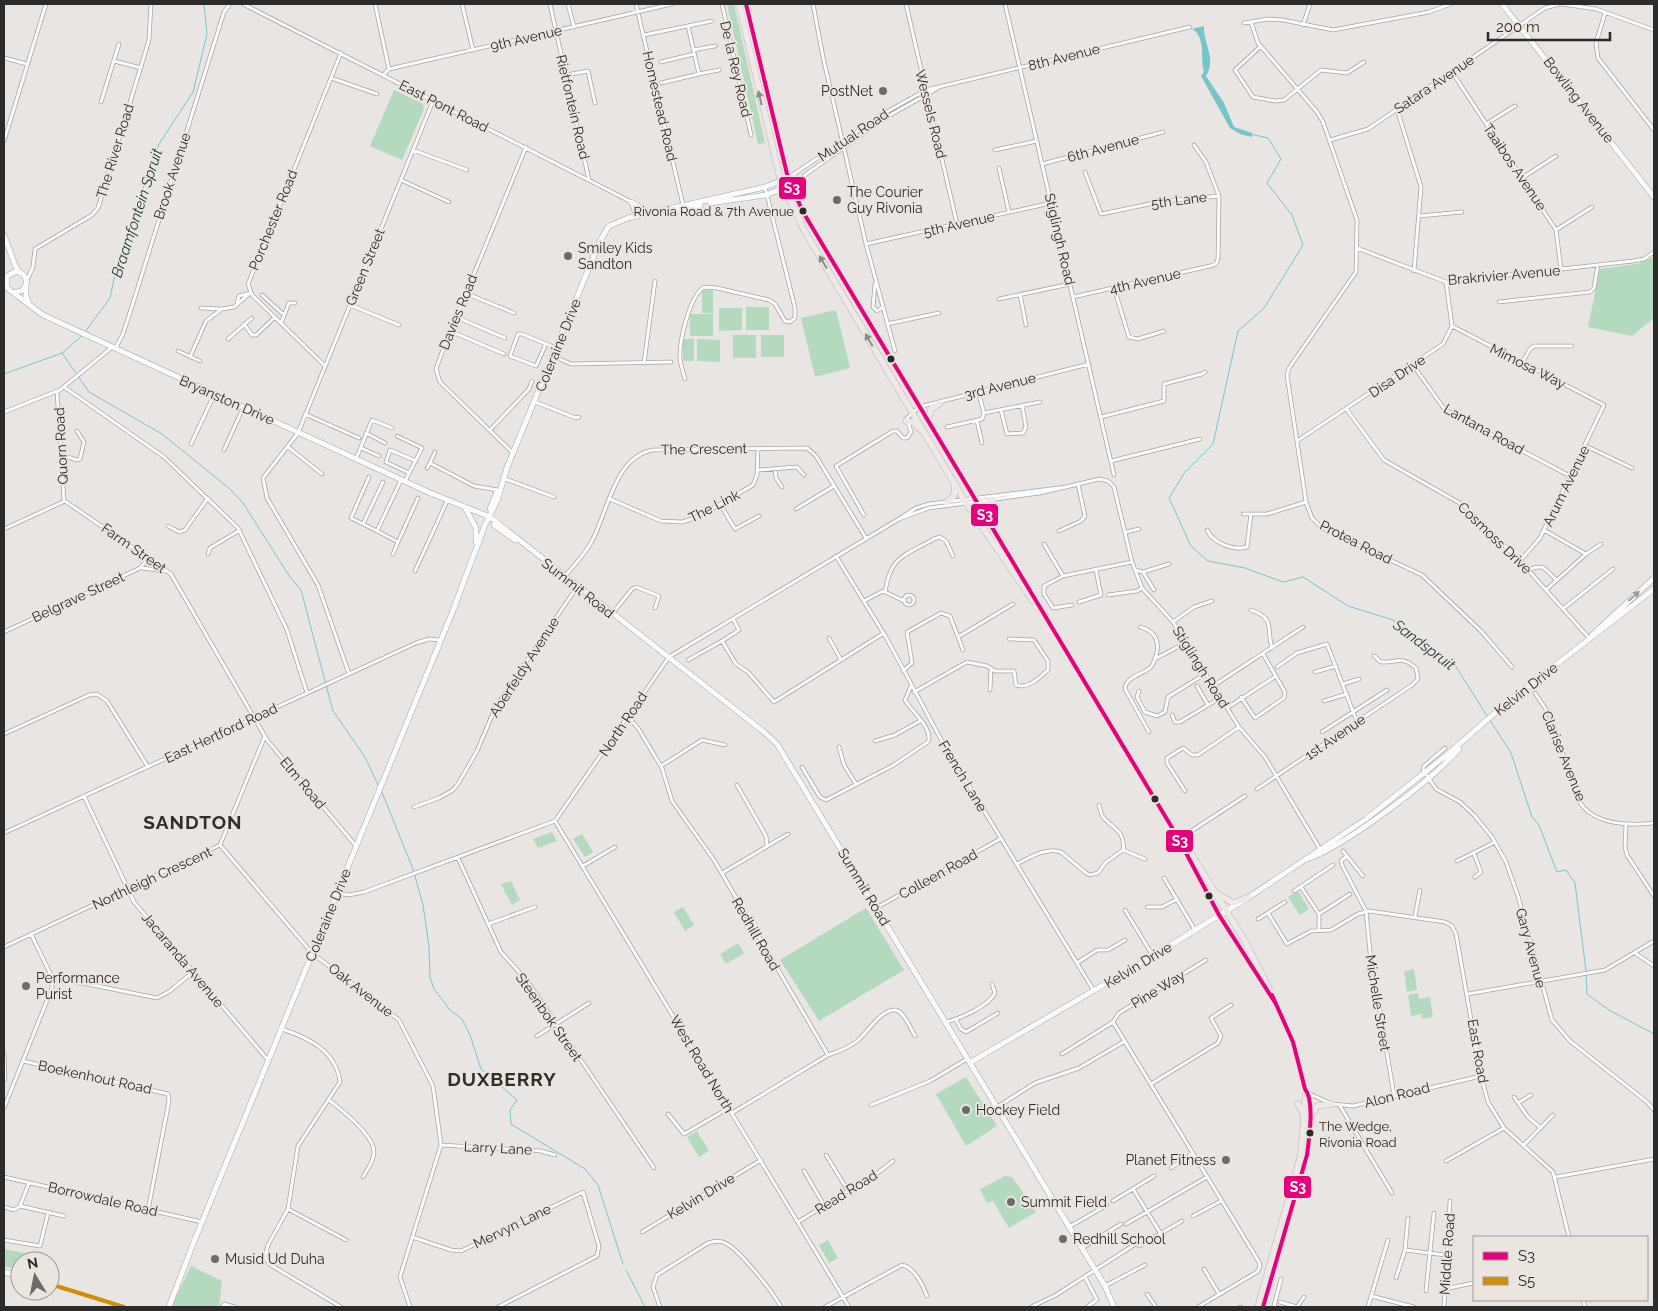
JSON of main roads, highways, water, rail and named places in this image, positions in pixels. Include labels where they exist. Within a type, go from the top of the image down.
[{"type":"main road","points":[[739,4],[780,182],[804,230],[965,501],[1051,625]]},
{"type":"main road","points":[[746,4],[788,178],[803,212],[1179,838],[1262,970],[1297,1055],[1306,1092],[1310,1100],[1308,1118],[1301,1155],[1258,1307]]},
{"type":"main road","name":"Bowling Avenue","points":[[1502,4],[1654,197]]},
{"type":"main road","name":"Mutual Road","points":[[683,207],[765,187],[788,178]]},
{"type":"main road","name":"Mutual Road","points":[[683,207],[766,194],[791,185]]},
{"type":"main road","points":[[631,202],[650,213]]},
{"type":"main road","points":[[612,224],[650,213],[683,207]]},
{"type":"main road","points":[[612,224],[683,207]]},
{"type":"main road","name":"Coleraine Drive","points":[[169,1307],[440,640],[556,348],[603,234],[612,224]]},
{"type":"main road","points":[[4,235],[14,265],[27,282],[26,296],[32,309]]},
{"type":"main road","points":[[4,241],[10,262],[5,285],[9,291],[20,292],[27,282]]},
{"type":"main road","points":[[6,278],[14,272],[21,273]]},
{"type":"main road","name":"Bryanston Drive","points":[[9,291],[32,309],[68,328],[487,519]]},
{"type":"main road","points":[[928,421],[931,409],[940,403]]},
{"type":"main road","points":[[906,421],[917,425],[928,442],[936,450]]},
{"type":"main road","points":[[947,502],[954,496],[955,484]]},
{"type":"main road","name":"Bryanston Drive","points":[[423,490],[487,519]]},
{"type":"main road","points":[[986,518],[985,505],[993,500]]},
{"type":"main road","points":[[466,509],[477,530],[476,547]]},
{"type":"main road","name":"Summit Road","points":[[487,519],[669,657],[777,744],[1105,1286],[1114,1307]]},
{"type":"main road","name":"Kelvin Drive","points":[[1589,640],[1654,578]]},
{"type":"main road","name":"Kelvin Drive","points":[[969,1060],[1094,992],[1249,897],[1302,861],[1321,851],[1426,775],[1504,705],[1654,589]]},
{"type":"main road","points":[[1179,838],[1219,915],[1276,1004]]},
{"type":"main road","points":[[1211,887],[1230,903],[1249,897]]},
{"type":"main road","points":[[1263,1307],[1307,1155],[1308,1118],[1298,1104]]},
{"type":"main road","points":[[1308,1118],[1318,1106],[1332,1104]]},
{"type":"main road","points":[[60,1287],[122,1307]]},
{"type":"water","points":[[1204,26],[1210,57],[1209,70],[1206,76],[1224,103],[1234,127],[1252,133],[1252,137],[1240,134],[1230,128],[1201,76],[1204,72],[1201,42],[1196,32],[1192,29]]},
{"type":"waterway","name":"Braamfontein Spruit","points":[[85,332],[110,298],[117,265],[126,246],[133,216],[159,144],[193,92],[207,34],[204,4]]},
{"type":"waterway","name":"Sandspruit","points":[[1250,134],[1268,138],[1281,159],[1267,183],[1292,215],[1303,245],[1264,308],[1238,331],[1213,444],[1185,472],[1169,498],[1191,546],[1208,561],[1245,568],[1283,582],[1303,577],[1348,606],[1393,620],[1455,665],[1487,716]]},
{"type":"waterway","name":"Braamfontein Spruit","points":[[4,374],[62,353],[83,335]]},
{"type":"waterway","points":[[62,353],[89,392],[162,434],[230,489],[243,503],[290,577],[301,590],[333,711],[365,757],[379,787]]},
{"type":"waterway","name":"Sandspruit","points":[[1490,720],[1511,753],[1532,817],[1539,825],[1557,872],[1566,870],[1575,883],[1586,971]]},
{"type":"waterway","points":[[381,790],[413,869],[423,905],[429,946],[430,977],[434,989],[450,1010],[462,1019],[470,1035],[481,1069],[517,1100],[510,1110],[511,1124],[585,1169],[598,1185],[623,1264]]},
{"type":"waterway","name":"Sandspruit","points":[[1586,975],[1587,994],[1609,1010],[1654,1034]]},
{"type":"waterway","points":[[626,1270],[645,1307]]},
{"type":"place","name":"PostNet","points":[[883,91]]},
{"type":"place","name":"The Courier Guy Rivonia","points":[[837,200]]},
{"type":"place","name":"Rivonia Road & 7th Avenue","points":[[803,211]]},
{"type":"place","name":"Smiley Kids Sandton","points":[[568,256]]},
{"type":"place","name":"Performance Purist","points":[[26,986]]},
{"type":"place","name":"Hockey Field","points":[[966,1110]]},
{"type":"place","name":"The Wedge, Rivonia Road","points":[[1310,1133]]},
{"type":"place","name":"Planet Fitness","points":[[1226,1160]]},
{"type":"place","name":"Summit Field","points":[[1011,1202]]},
{"type":"place","name":"Redhill School","points":[[1063,1239]]},
{"type":"place","name":"Musid Ud Duha","points":[[215,1259]]},
{"type":"district","name":"SANDTON","points":[[193,822]]},
{"type":"district","name":"DUXBERRY","points":[[502,1079]]}]
